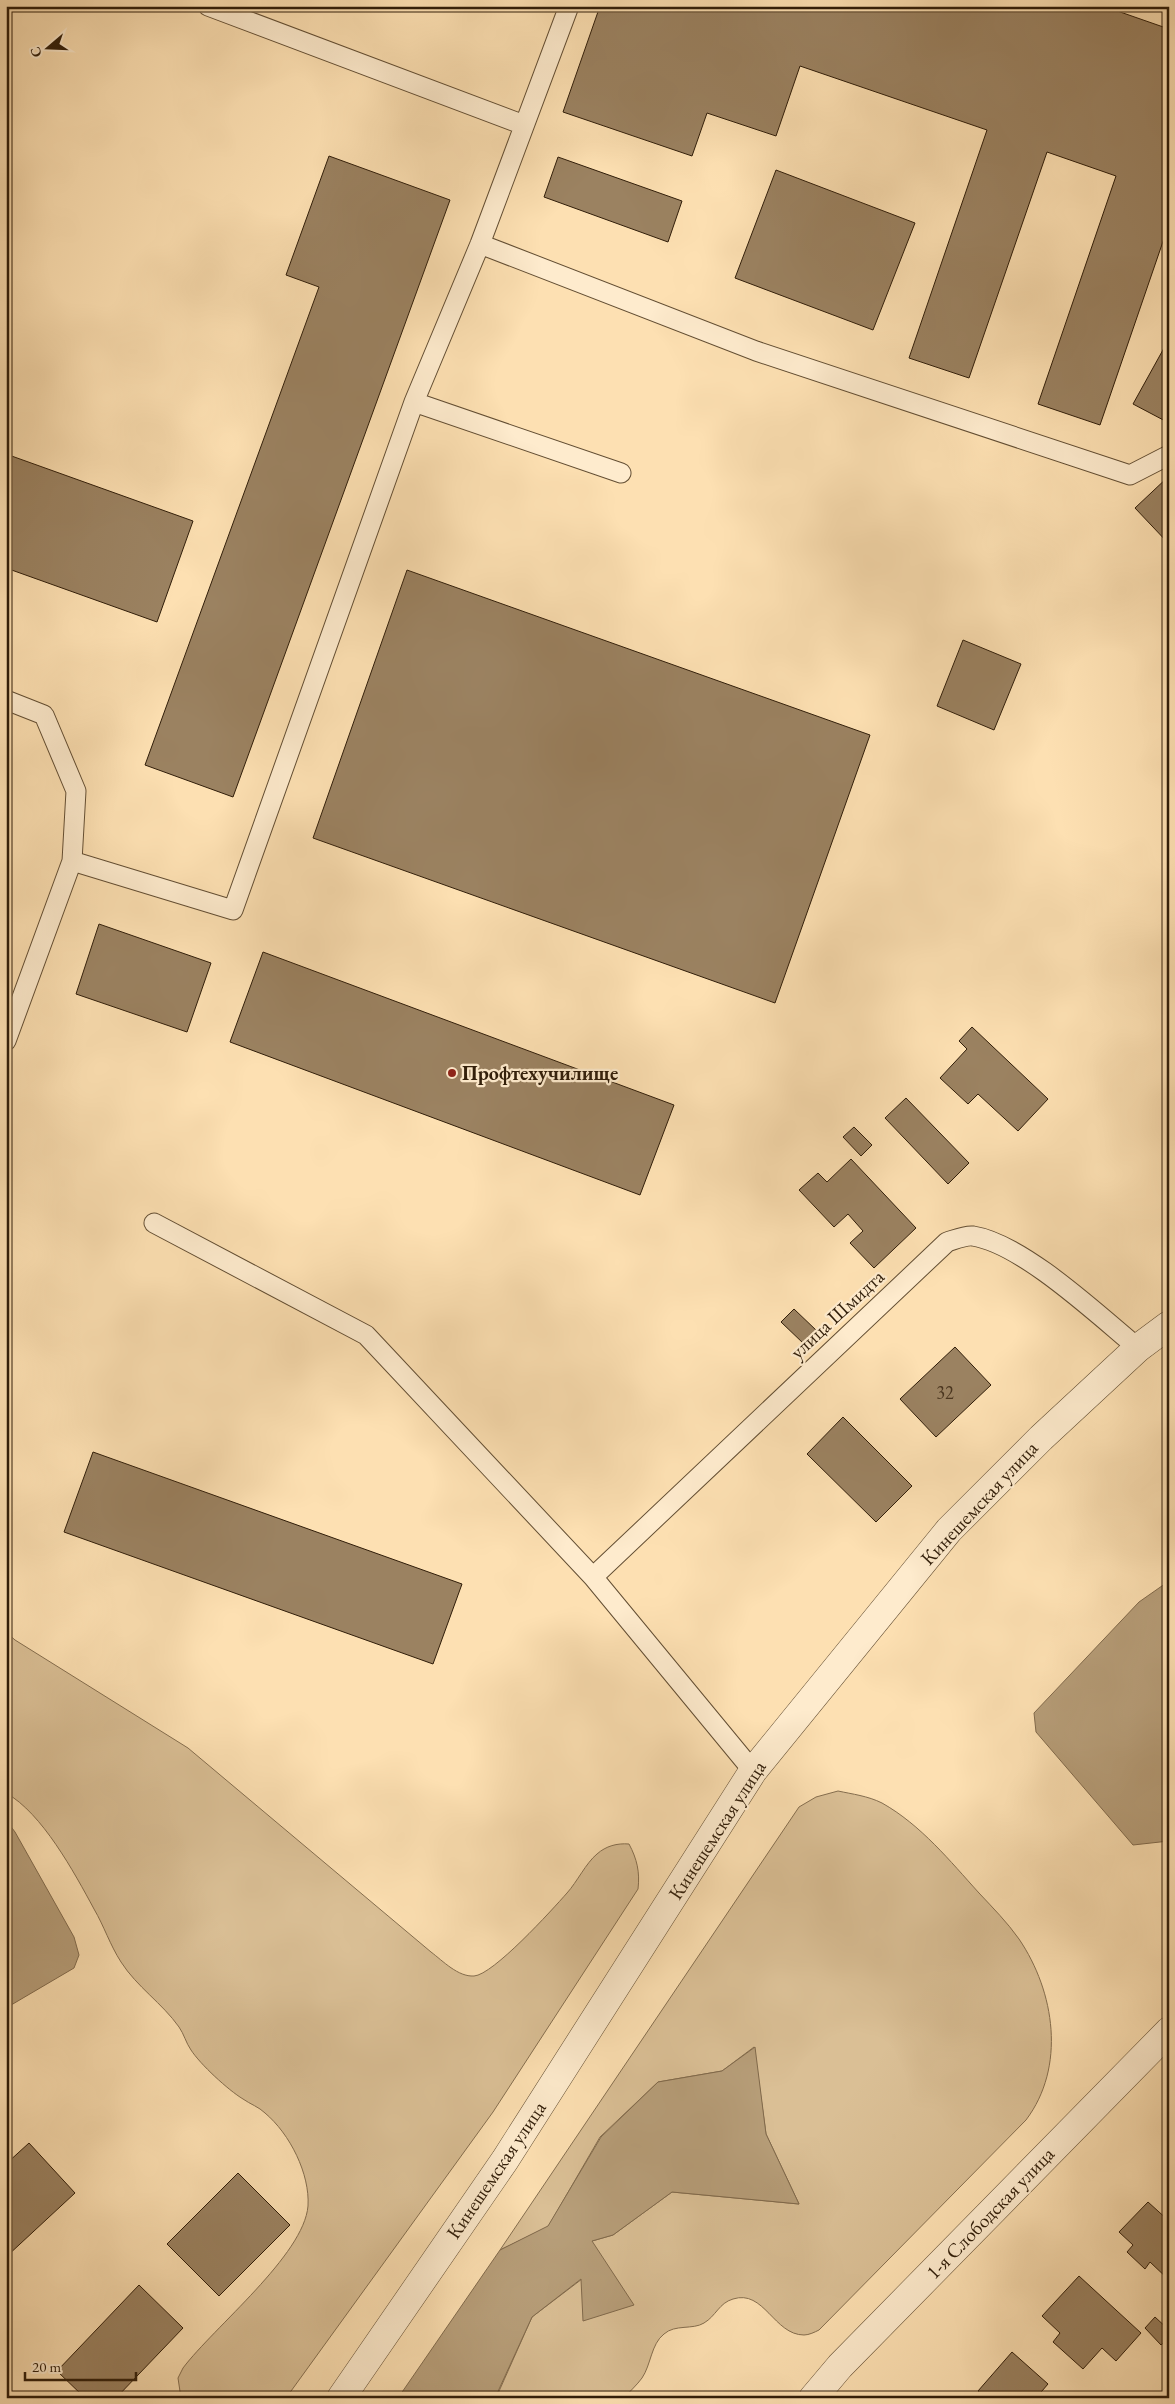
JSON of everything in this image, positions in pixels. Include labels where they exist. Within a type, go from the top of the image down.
[{"type":"street","name":"Кинешемская улица","points":[[341,2398],[504,2160],[753,1771],[948,1530],[1041,1438],[1138,1348],[1169,1325]]},
{"type":"street","name":"1-я Слободская улица","points":[[813,2398],[840,2366],[1169,2031]]},
{"type":"lane","points":[[208,6],[524,125]]},
{"type":"lane","points":[[72,861],[232,910],[414,402],[480,244],[570,6]]},
{"type":"lane","points":[[480,244],[756,351],[1130,475],[1169,455]]},
{"type":"lane","points":[[414,402],[621,472]]},
{"type":"lane","points":[[6,700],[44,715],[76,791],[72,861],[6,1041]]},
{"type":"lane","points":[[154,1223],[366,1334],[593,1577],[753,1771]]},
{"type":"lane","name":"улица Шмидта","points":[[593,1577],[947,1242],[971,1236],[1009,1248],[1057,1282],[1138,1348]]},
{"type":"shaded area","points":[[1169,1581],[1169,1841],[1133,1845],[1036,1732],[1034,1713],[1139,1602]]},
{"type":"shaded area","points":[[6,1632],[15,1640],[188,1748],[431,1952],[462,1974],[474,1976],[483,1973],[508,1954],[571,1889],[589,1862],[600,1851],[620,1844],[629,1844],[634,1855],[639,1877],[638,1889],[493,2112],[286,2398],[181,2398],[178,2378],[183,2368],[256,2290],[291,2246],[303,2225],[308,2206],[306,2181],[297,2155],[283,2132],[260,2109],[230,2090],[207,2069],[195,2056],[172,2018],[127,1971],[117,1956],[98,1915],[67,1861],[32,1814],[6,1793]]},
{"type":"shaded area","points":[[838,1791],[860,1795],[882,1803],[910,1822],[946,1856],[1000,1915],[1019,1939],[1041,1982],[1048,2006],[1051,2030],[1051,2053],[1047,2077],[1039,2099],[1026,2120],[819,2330],[806,2335],[794,2333],[785,2328],[753,2300],[744,2298],[733,2299],[724,2303],[704,2323],[673,2329],[664,2334],[656,2343],[642,2378],[624,2398],[496,2398],[532,2317],[582,2279],[592,2241],[613,2235],[672,2192],[799,2204],[766,2134],[754,2047],[722,2071],[658,2082],[600,2137],[548,2227],[500,2250],[799,1807],[816,1797]]},
{"type":"shaded area","points":[[6,1820],[15,1832],[74,1937],[79,1955],[74,1968],[6,2008]]},
{"type":"shaded area","points":[[755,2047],[766,2134],[799,2204],[672,2192],[613,2235],[592,2241],[634,2305],[583,2321],[581,2279],[532,2317],[495,2398],[398,2398],[500,2250],[548,2226],[601,2137],[658,2082],[722,2071]]},
{"type":"building","points":[[600,6],[1103,6],[1169,29],[1169,224],[1100,425],[1038,404],[1116,176],[1047,152],[969,378],[909,358],[987,130],[800,66],[776,136],[707,113],[692,156],[563,112]]},
{"type":"building","points":[[329,156],[450,200],[233,797],[145,765],[319,287],[286,275]]},
{"type":"building","points":[[558,157],[682,201],[668,242],[544,197]]},
{"type":"building","points":[[776,170],[915,223],[873,330],[735,278]]},
{"type":"building","points":[[1169,339],[1169,423],[1133,404]]},
{"type":"building","points":[[6,454],[193,521],[157,622],[6,568]]},
{"type":"building","points":[[1169,476],[1169,544],[1135,508]]},
{"type":"building","points":[[407,570],[870,735],[775,1003],[313,838]]},
{"type":"building","points":[[963,640],[1021,664],[994,730],[937,706]]},
{"type":"building","points":[[99,924],[211,963],[187,1032],[76,994]]},
{"type":"building","name":"Профтехучилище","points":[[263,952],[674,1105],[640,1195],[230,1042]]},
{"type":"building","points":[[972,1027],[1048,1099],[1018,1131],[978,1094],[968,1104],[940,1078],[967,1049],[959,1041]]},
{"type":"building","points":[[906,1098],[969,1163],[948,1184],[885,1118]]},
{"type":"building","points":[[854,1127],[872,1145],[861,1156],[843,1137]]},
{"type":"building","points":[[851,1159],[916,1228],[874,1268],[850,1243],[863,1231],[848,1214],[834,1227],[799,1190],[818,1173],[827,1182]]},
{"type":"building","points":[[794,1309],[817,1331],[804,1344],[781,1322]]},
{"type":"building","points":[[955,1347],[991,1385],[936,1437],[900,1399]]},
{"type":"building","points":[[843,1417],[912,1486],[876,1522],[807,1454]]},
{"type":"building","points":[[93,1452],[462,1584],[433,1664],[64,1532]]},
{"type":"building","points":[[29,2143],[75,2193],[6,2257],[6,2164]]},
{"type":"building","points":[[238,2173],[290,2225],[219,2296],[167,2244]]},
{"type":"building","points":[[1148,2202],[1169,2221],[1169,2280],[1150,2262],[1145,2269],[1127,2252],[1133,2245],[1119,2232]]},
{"type":"building","points":[[1079,2276],[1141,2333],[1116,2361],[1102,2348],[1083,2369],[1053,2342],[1060,2333],[1042,2316]]},
{"type":"building","points":[[139,2285],[183,2328],[116,2398],[85,2398],[57,2371]]},
{"type":"building","points":[[1155,2317],[1169,2330],[1169,2338],[1161,2345],[1145,2328]]},
{"type":"building","points":[[1012,2352],[1048,2384],[1036,2398],[985,2398],[978,2391]]},
{"type":"place","name":"Профтехучилище","points":[[452,1073]]}]
